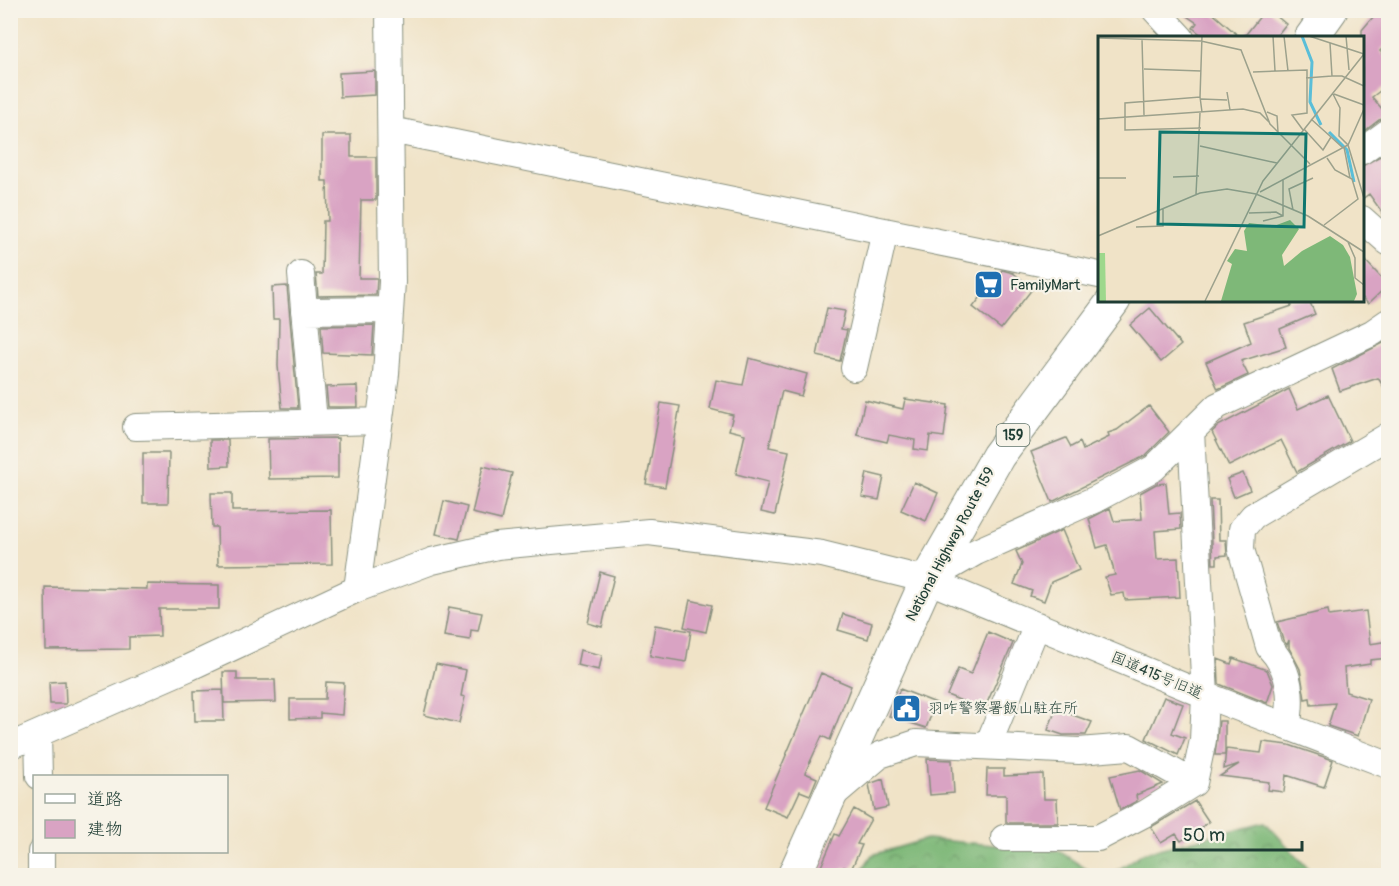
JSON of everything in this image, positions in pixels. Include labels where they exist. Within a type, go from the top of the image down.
[{"type":"highway","points":[[1312,36],[1331,10]]},
{"type":"highway","name":"National Highway Route 159","points":[[794,876],[927,580],[998,456],[1113,302]]},
{"type":"street","points":[[357,589],[380,421],[390,310],[389,10]]},
{"type":"street","points":[[1155,10],[1179,36]]},
{"type":"street","points":[[391,130],[1098,275]]},
{"type":"street","points":[[1363,151],[1389,132]]},
{"type":"street","points":[[1363,220],[1389,242]]},
{"type":"street","points":[[854,368],[885,231]]},
{"type":"street","points":[[301,274],[314,422]]},
{"type":"street","points":[[304,311],[390,310]]},
{"type":"street","points":[[927,580],[976,552],[1096,499],[1154,468],[1216,406],[1372,333],[1389,322]]},
{"type":"street","points":[[136,427],[380,421]]},
{"type":"street","points":[[1005,838],[1098,838],[1146,813],[1194,783],[1203,740],[1205,695],[1191,431]]},
{"type":"street","points":[[1287,727],[1292,703],[1287,678],[1277,655],[1269,647],[1241,549],[1242,529],[1253,516],[1389,436]]},
{"type":"street","name":"国道415号旧道","points":[[10,746],[357,589],[432,561],[497,546],[649,532],[822,554],[927,580],[1205,695],[1389,765]]},
{"type":"street","points":[[988,745],[1036,625]]},
{"type":"street","points":[[38,734],[39,775]]},
{"type":"street","points":[[828,800],[880,754],[916,743],[1079,750],[1129,747],[1194,783]]},
{"type":"street","points":[[41,853],[41,876]]},
{"type":"green space","points":[[1265,822],[1314,875],[1111,875],[1143,853]]},
{"type":"green space","points":[[927,839],[1059,851],[1095,875],[858,876],[872,855]]},
{"type":"building","points":[[1178,10],[1209,10],[1239,36],[1203,36],[1193,28],[1197,23]]},
{"type":"building","points":[[1265,10],[1269,10],[1286,24],[1277,36],[1245,36]]},
{"type":"building","points":[[1379,10],[1389,10],[1389,42],[1380,51],[1389,61],[1389,84],[1372,97],[1389,117],[1379,120],[1363,132],[1363,36],[1362,30]]},
{"type":"building","points":[[375,71],[375,95],[340,97],[339,73]]},
{"type":"building","points":[[322,135],[351,135],[351,157],[376,157],[376,200],[361,200],[359,278],[377,278],[376,295],[318,296],[316,274],[322,274],[323,221],[328,221],[327,181],[322,181]]},
{"type":"building","points":[[1382,155],[1389,167],[1389,222],[1369,194],[1363,198],[1363,165]]},
{"type":"building","points":[[1363,258],[1388,285],[1368,304],[1363,298]]},
{"type":"building","points":[[1002,270],[1013,273],[1033,288],[1001,329],[973,307]]},
{"type":"building","points":[[287,286],[298,408],[282,408],[278,366],[279,319],[273,319],[272,287]]},
{"type":"building","points":[[1290,302],[1310,302],[1315,314],[1280,329],[1286,347],[1241,361],[1248,375],[1218,389],[1206,362],[1251,342],[1244,322],[1292,306]]},
{"type":"building","points":[[827,308],[845,311],[841,329],[847,330],[840,361],[817,356]]},
{"type":"building","points":[[1150,308],[1181,345],[1161,362],[1130,325]]},
{"type":"building","points":[[374,325],[372,355],[323,353],[321,326]]},
{"type":"building","points":[[1389,340],[1389,395],[1378,378],[1340,391],[1332,369]]},
{"type":"building","points":[[749,358],[807,374],[801,396],[782,391],[769,447],[789,451],[775,515],[761,512],[768,482],[736,474],[745,434],[729,430],[733,415],[710,409],[716,380],[743,385]]},
{"type":"building","points":[[357,386],[358,407],[328,407],[326,387]]},
{"type":"building","points":[[1289,389],[1298,409],[1328,395],[1350,441],[1297,472],[1281,440],[1229,466],[1212,432],[1218,426]]},
{"type":"building","points":[[905,399],[948,405],[944,437],[930,435],[928,451],[914,449],[915,440],[889,435],[887,442],[857,435],[865,400],[903,409]]},
{"type":"building","points":[[661,403],[680,406],[665,487],[646,484]]},
{"type":"building","points":[[1149,406],[1169,432],[1145,456],[1052,502],[1031,452],[1066,438],[1071,447],[1080,442],[1083,450],[1109,437],[1108,433],[1117,430]]},
{"type":"building","points":[[338,438],[338,478],[269,479],[268,439]]},
{"type":"building","points":[[210,440],[228,440],[229,466],[211,467]]},
{"type":"building","points":[[143,453],[169,453],[168,503],[143,503]]},
{"type":"building","points":[[483,466],[512,473],[501,520],[472,513]]},
{"type":"building","points":[[867,473],[884,477],[879,500],[862,497]]},
{"type":"building","points":[[1243,473],[1250,490],[1234,497],[1227,479]]},
{"type":"building","points":[[914,482],[938,493],[926,521],[901,510]]},
{"type":"building","points":[[1166,483],[1169,514],[1180,513],[1181,529],[1155,531],[1157,559],[1178,558],[1180,597],[1125,600],[1124,593],[1111,595],[1105,577],[1115,575],[1107,545],[1097,548],[1089,519],[1110,508],[1114,521],[1142,519],[1140,493],[1156,484]]},
{"type":"building","points":[[211,493],[232,493],[232,511],[331,510],[332,564],[218,565],[217,527],[212,527]]},
{"type":"building","points":[[1210,500],[1218,500],[1219,540],[1226,540],[1227,555],[1217,556],[1217,564],[1213,564]]},
{"type":"building","points":[[444,501],[467,507],[459,539],[436,534]]},
{"type":"building","points":[[1062,530],[1079,570],[1051,582],[1044,601],[1030,596],[1032,591],[1014,584],[1022,564],[1016,551]]},
{"type":"building","points":[[600,572],[614,576],[602,627],[588,623]]},
{"type":"building","points":[[147,584],[219,585],[219,609],[159,609],[160,636],[129,637],[129,649],[46,650],[45,587],[147,589]]},
{"type":"building","points":[[690,600],[712,605],[706,632],[684,627]]},
{"type":"building","points":[[449,607],[482,613],[478,631],[471,630],[470,640],[444,636]]},
{"type":"building","points":[[1328,610],[1329,616],[1366,611],[1370,644],[1389,641],[1389,658],[1370,660],[1370,664],[1344,668],[1346,692],[1369,699],[1358,736],[1328,726],[1335,703],[1311,705],[1310,698],[1305,699],[1300,669],[1289,648],[1289,640],[1287,645],[1277,622]]},
{"type":"building","points":[[843,614],[872,623],[868,639],[838,630]]},
{"type":"building","points":[[655,625],[691,631],[686,662],[650,656]]},
{"type":"building","points":[[988,632],[1013,643],[984,710],[947,695],[958,669],[971,674]]},
{"type":"building","points":[[580,650],[602,655],[599,670],[577,665]]},
{"type":"building","points":[[1233,658],[1267,670],[1273,685],[1267,703],[1219,684],[1218,659],[1231,664]]},
{"type":"building","points":[[436,664],[466,670],[461,696],[465,697],[459,723],[424,715]]},
{"type":"building","points":[[223,672],[237,672],[237,680],[275,680],[276,702],[224,703]]},
{"type":"building","points":[[821,673],[851,686],[830,740],[822,736],[805,773],[817,778],[810,795],[800,791],[788,817],[764,807]]},
{"type":"building","points":[[65,681],[66,704],[50,704],[49,682]]},
{"type":"building","points":[[326,682],[344,683],[342,715],[320,713],[320,718],[290,719],[290,699],[325,699]]},
{"type":"building","points":[[900,689],[936,703],[926,728],[889,716]]},
{"type":"building","points":[[223,690],[224,721],[195,721],[194,691]]},
{"type":"building","points":[[1164,697],[1183,704],[1172,733],[1185,738],[1178,755],[1146,739]]},
{"type":"building","points":[[1056,709],[1092,722],[1086,735],[1063,735],[1048,730]]},
{"type":"building","points":[[1219,721],[1225,721],[1225,755],[1215,755]]},
{"type":"building","points":[[1263,742],[1289,745],[1333,760],[1324,787],[1286,775],[1284,792],[1268,790],[1269,782],[1220,776],[1239,764],[1224,769],[1226,749],[1261,753]]},
{"type":"building","points":[[927,759],[952,760],[954,793],[930,795]]},
{"type":"building","points":[[987,769],[1004,769],[1004,776],[1043,774],[1044,799],[1057,799],[1058,823],[1006,823],[1006,795],[986,795]]},
{"type":"building","points":[[1140,770],[1163,784],[1136,795],[1137,801],[1120,810],[1110,776]]},
{"type":"building","points":[[883,779],[888,807],[874,810],[869,784]]},
{"type":"building","points":[[1195,801],[1209,822],[1181,841],[1176,834],[1161,843],[1151,827]]},
{"type":"building","points":[[854,809],[871,819],[857,844],[862,845],[851,870],[844,867],[842,873],[835,870],[833,876],[817,876],[835,834],[839,836]]},
{"type":"place","name":"FamilyMart","points":[[989,285]]},
{"type":"place","name":"羽咋警察署飯山駐在所","points":[[907,708]]}]
